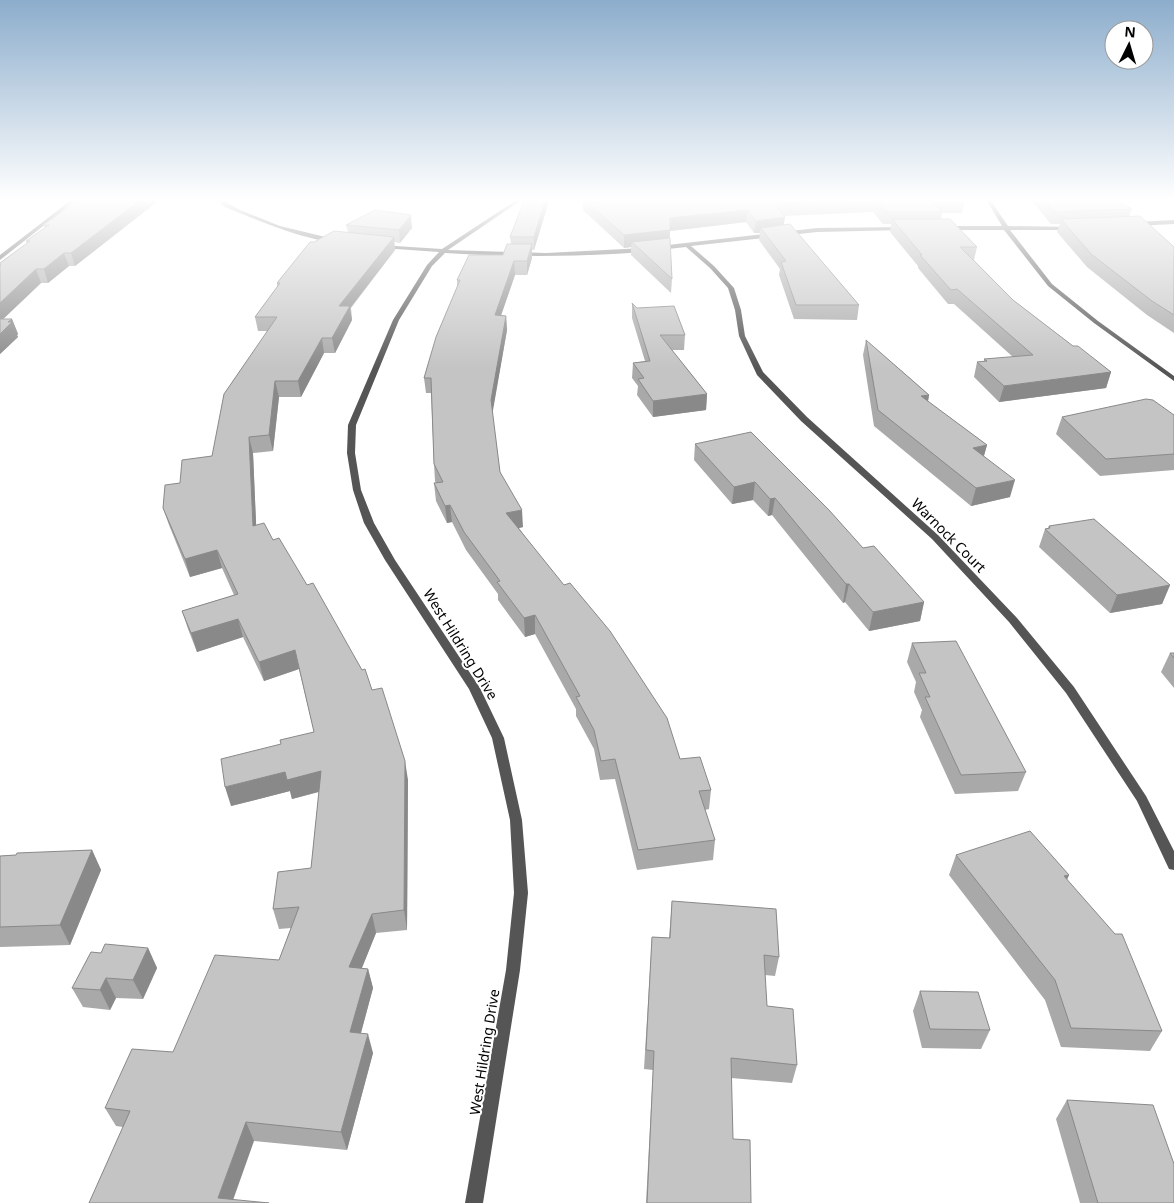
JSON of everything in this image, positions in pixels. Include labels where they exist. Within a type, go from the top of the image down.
[{"type":"street","name":"West Hildring Drive","points":[[438,257],[430,265],[396,320],[352,425],[351,453],[357,490],[369,524],[390,560],[474,688],[498,738],[516,820],[521,893],[513,970],[474,1203]]},
{"type":"street","name":"Warnock Court","points":[[701,257],[731,288],[738,310],[742,336],[760,373],[804,419],[935,537],[1013,620],[1070,690],[1142,798],[1174,865]]},
{"type":"street","points":[[1028,257],[1050,285],[1096,322],[1174,379]]},
{"type":"building","points":[[8,257],[59,257],[44,269],[36,269],[0,303],[0,263]]},
{"type":"building","points":[[298,257],[378,257],[339,306],[350,306],[332,338],[322,338],[298,381],[275,381],[269,435],[249,437],[253,526],[264,523],[273,540],[279,538],[307,585],[313,583],[362,670],[365,669],[372,690],[382,688],[405,761],[404,910],[372,914],[349,967],[368,969],[350,1032],[368,1034],[341,1132],[246,1122],[218,1198],[269,1203],[89,1203],[130,1111],[105,1108],[132,1049],[173,1052],[215,955],[279,960],[299,907],[273,909],[278,872],[311,868],[321,771],[287,780],[285,772],[225,787],[221,759],[281,744],[280,740],[314,732],[295,650],[259,662],[238,619],[191,633],[182,611],[238,594],[217,550],[185,559],[163,508],[165,485],[180,483],[182,460],[212,456],[224,394],[277,317],[255,317],[280,283],[277,283]]},
{"type":"building","points":[[468,257],[528,257],[527,261],[514,261],[495,315],[506,316],[491,400],[500,472],[522,510],[506,513],[564,585],[570,583],[610,631],[667,718],[680,759],[700,757],[711,790],[699,791],[715,840],[638,850],[615,759],[601,761],[594,730],[576,697],[580,696],[535,615],[524,618],[497,582],[500,581],[464,532],[450,505],[445,506],[434,483],[443,482],[434,464],[431,378],[424,378],[436,337],[460,280],[457,280]]},
{"type":"building","points":[[648,257],[671,257],[672,279]]},
{"type":"building","points":[[783,257],[818,257],[859,305],[796,305],[781,262],[786,261]]},
{"type":"building","points":[[922,257],[970,257],[1013,300],[1073,346],[1078,346],[1111,372],[1004,386],[977,362],[987,361],[984,359],[1033,355],[957,289],[951,290]]},
{"type":"building","points":[[1095,257],[1174,257],[1174,315],[1152,301]]},
{"type":"building","points":[[632,303],[637,308],[674,306],[685,335],[660,335],[707,394],[653,401],[638,379],[644,378],[633,363],[650,361]]},
{"type":"building","points":[[0,319],[12,319],[8,322],[12,322],[0,334]]},
{"type":"building","points":[[866,340],[929,395],[921,396],[987,445],[973,448],[1015,480],[976,488],[878,410]]},
{"type":"building","points":[[1146,399],[1153,400],[1174,415],[1174,454],[1106,459],[1062,417]]},
{"type":"building","points":[[751,432],[829,510],[863,548],[874,546],[924,602],[873,612],[849,584],[846,584],[775,498],[770,499],[755,482],[734,487],[695,444]]},
{"type":"building","points":[[1094,519],[1170,585],[1117,595],[1045,529],[1050,528],[1049,526]]},
{"type":"building","points":[[956,641],[1026,772],[961,775],[925,697],[930,697],[919,673],[926,673],[912,643]]},
{"type":"building","points":[[1030,831],[1069,875],[1064,876],[1115,934],[1122,934],[1162,1031],[1071,1028],[1055,980],[956,855]]},
{"type":"building","points":[[92,850],[60,925],[0,927],[0,856],[16,855],[17,853]]},
{"type":"building","points":[[672,901],[776,909],[779,957],[764,955],[767,1006],[793,1009],[797,1065],[731,1058],[733,1139],[750,1140],[751,1203],[647,1203],[654,1051],[646,1050],[652,937],[670,938]]},
{"type":"building","points":[[105,944],[148,948],[133,980],[106,978],[100,990],[72,988],[91,952],[101,953]]},
{"type":"building","points":[[920,991],[978,992],[990,1030],[930,1029]]},
{"type":"building","points":[[1067,1100],[1153,1105],[1174,1164],[1174,1203],[1098,1203]]}]
